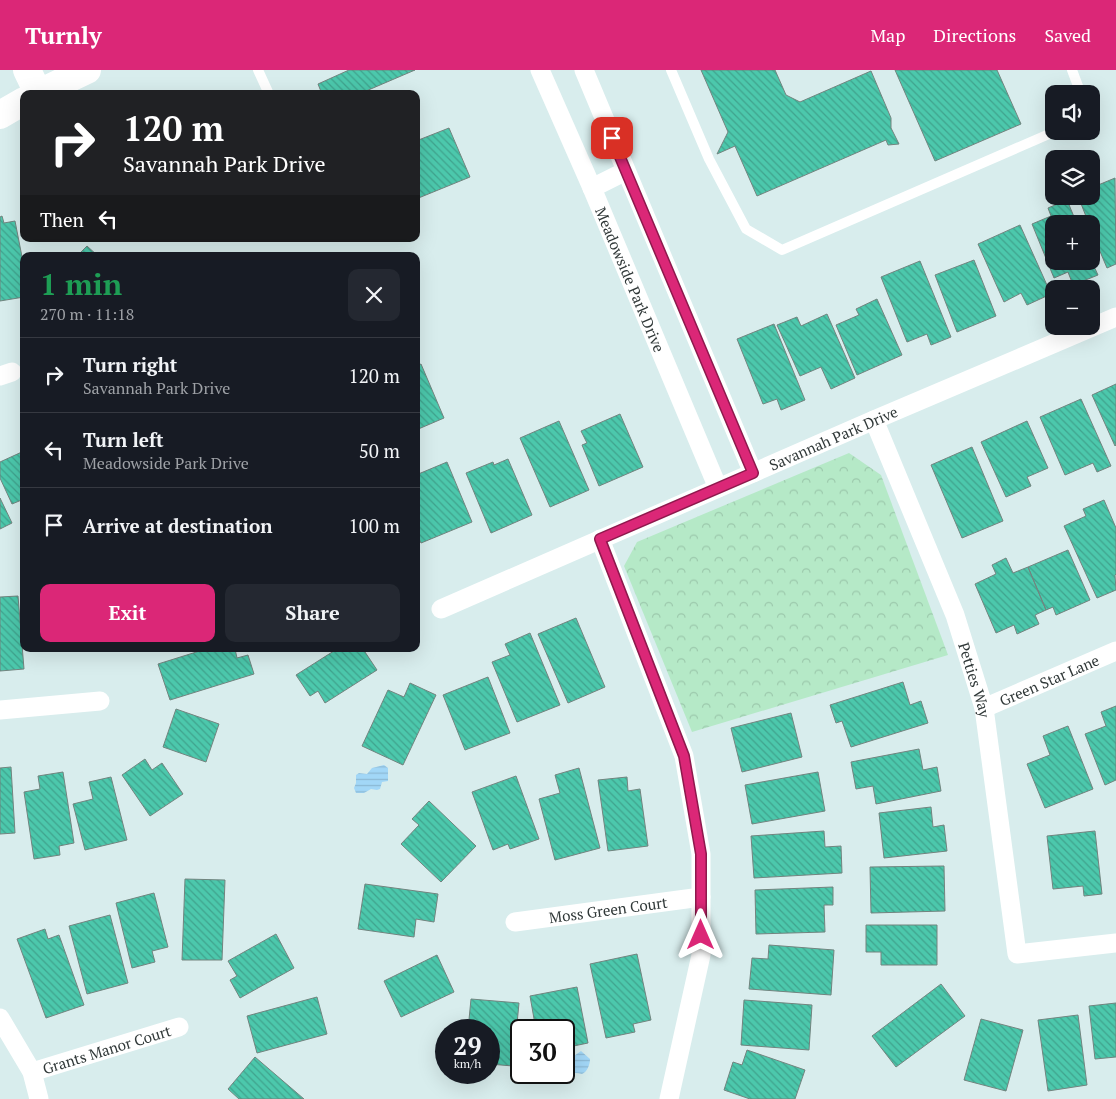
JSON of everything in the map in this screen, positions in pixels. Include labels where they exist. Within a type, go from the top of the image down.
[{"type":"main road","points":[[27,70],[37,90]]},
{"type":"main road","points":[[44,90],[87,70]]},
{"type":"main road","points":[[0,115],[20,104]]},
{"type":"street","name":"Meadowside Park Drive","points":[[540,70],[592,188],[718,488]]},
{"type":"street","points":[[584,70],[753,473]]},
{"type":"street","points":[[592,188],[626,171]]},
{"type":"street","name":"Savannah Park Drive","points":[[441,609],[874,420],[1116,317]]},
{"type":"street","name":"Petties Way","points":[[874,420],[954,615],[984,708],[1017,954],[1116,943]]},
{"type":"street","points":[[600,539],[684,756],[701,854],[701,954],[669,1099]]},
{"type":"street","name":"Green Star Lane","points":[[984,708],[1116,651]]},
{"type":"street","points":[[0,710],[100,701]]},
{"type":"street","name":"Moss Green Court","points":[[515,922],[701,897]]},
{"type":"street","points":[[0,1018],[32,1072],[39,1099]]},
{"type":"street","name":"Grants Manor Court","points":[[32,1072],[179,1027]]},
{"type":"lane","points":[[258,70],[266,90]]},
{"type":"lane","points":[[671,70],[710,159],[746,229],[782,250],[1045,136]]},
{"type":"lane","points":[[1072,70],[1078,85]]},
{"type":"green space","points":[[849,453],[881,475],[948,655],[692,732],[624,566],[637,542]]},
{"type":"water","points":[[384,765],[388,768],[388,781],[382,782],[380,789],[356,793],[354,788],[356,775],[359,773],[367,774],[372,768]]},
{"type":"water","points":[[581,1051],[590,1059],[589,1066],[582,1074],[575,1073],[575,1055]]},
{"type":"building","points":[[349,70],[415,70],[368,90],[320,90],[318,84]]},
{"type":"building","points":[[701,70],[775,70],[786,95],[800,102],[871,71],[891,118],[891,128],[899,144],[888,145],[886,140],[757,196],[735,146],[717,154],[728,132]]},
{"type":"building","points":[[895,70],[997,70],[1021,124],[935,161]]},
{"type":"building","points":[[449,128],[470,177],[420,197],[420,139]]},
{"type":"building","points":[[1115,178],[1116,264],[1107,268],[1100,251],[1100,215],[1085,215],[1082,205],[1100,205],[1100,184]]},
{"type":"building","points":[[1055,205],[1069,205],[1073,215],[1051,215],[1048,208]]},
{"type":"building","points":[[2,216],[4,223],[15,221],[21,252],[20,298],[0,301],[0,217]]},
{"type":"building","points":[[1045,219],[1045,256],[1032,224]]},
{"type":"building","points":[[1020,225],[1045,281],[1045,297],[1027,305],[1021,293],[1004,302],[978,244]]},
{"type":"building","points":[[87,246],[94,252],[81,252]]},
{"type":"building","points":[[974,260],[996,316],[957,332],[935,275]]},
{"type":"building","points":[[920,261],[951,337],[931,345],[927,334],[907,342],[881,277]]},
{"type":"building","points":[[1051,270],[1096,270],[1098,275],[1086,280],[1071,280],[1068,272],[1054,278]]},
{"type":"building","points":[[877,299],[902,355],[857,375],[836,325],[859,315],[856,309]]},
{"type":"building","points":[[827,314],[855,378],[831,389],[821,367],[800,376],[777,325],[797,317],[801,326]]},
{"type":"building","points":[[774,324],[805,400],[781,410],[777,399],[763,404],[737,339]]},
{"type":"building","points":[[420,364],[444,418],[420,428]]},
{"type":"building","points":[[1116,384],[1116,445],[1115,446],[1092,395]]},
{"type":"building","points":[[1081,399],[1111,466],[1097,472],[1093,463],[1065,475],[1040,417]]},
{"type":"building","points":[[620,414],[643,467],[599,486],[582,445],[587,443],[581,431]]},
{"type":"building","points":[[559,421],[589,490],[550,507],[520,438]]},
{"type":"building","points":[[1027,421],[1048,468],[1027,477],[1031,486],[1006,497],[981,442]]},
{"type":"building","points":[[972,447],[1003,521],[962,538],[931,465]]},
{"type":"building","points":[[20,453],[20,501],[12,504],[0,478],[0,462]]},
{"type":"building","points":[[508,459],[532,515],[491,533],[466,473],[493,462],[494,465]]},
{"type":"building","points":[[447,462],[472,522],[421,543],[420,473]]},
{"type":"building","points":[[0,498],[12,523],[0,529]]},
{"type":"building","points":[[1104,500],[1116,528],[1116,590],[1097,598],[1064,526],[1086,516],[1083,509]]},
{"type":"building","points":[[1068,550],[1090,600],[1056,615],[1053,607],[1046,610],[1028,567]]},
{"type":"building","points":[[1006,558],[1013,573],[1028,567],[1046,610],[1035,615],[1039,624],[1017,634],[1014,625],[996,633],[975,584],[996,574],[992,565]]},
{"type":"building","points":[[18,596],[20,652],[23,652],[24,669],[0,671],[0,597]]},
{"type":"building","points":[[576,618],[605,687],[568,703],[538,634]]},
{"type":"building","points":[[530,633],[560,705],[517,722],[492,662],[510,655],[505,644]]},
{"type":"building","points":[[196,652],[236,652],[237,658],[248,655],[254,674],[170,700],[158,664]]},
{"type":"building","points":[[332,652],[365,652],[377,670],[325,703],[318,691],[310,696],[296,675]]},
{"type":"building","points":[[488,677],[510,733],[465,750],[443,695]]},
{"type":"building","points":[[903,682],[910,705],[921,701],[928,723],[851,747],[842,721],[836,723],[830,705]]},
{"type":"building","points":[[410,683],[436,695],[403,765],[362,746],[388,690],[404,697]]},
{"type":"building","points":[[1116,706],[1116,780],[1105,785],[1085,734],[1106,726],[1101,712]]},
{"type":"building","points":[[176,709],[219,724],[206,762],[163,747]]},
{"type":"building","points":[[791,713],[802,757],[742,772],[731,728]]},
{"type":"building","points":[[1068,726],[1093,789],[1045,808],[1027,764],[1050,755],[1043,736]]},
{"type":"building","points":[[919,749],[923,770],[937,767],[941,791],[876,804],[873,786],[856,789],[851,762]]},
{"type":"building","points":[[145,759],[152,770],[162,763],[183,794],[150,816],[122,775]]},
{"type":"building","points":[[11,767],[15,833],[0,834],[0,768]]},
{"type":"building","points":[[579,768],[600,848],[555,860],[539,799],[560,793],[555,775]]},
{"type":"building","points":[[63,772],[74,843],[59,846],[60,855],[34,859],[24,792],[40,789],[38,776]]},
{"type":"building","points":[[818,772],[825,811],[752,824],[745,785]]},
{"type":"building","points":[[516,776],[539,839],[510,849],[508,844],[493,850],[472,792]]},
{"type":"building","points":[[111,777],[127,840],[85,850],[73,804],[93,799],[89,782]]},
{"type":"building","points":[[627,777],[628,791],[640,789],[648,846],[608,851],[598,780]]},
{"type":"building","points":[[429,801],[476,846],[441,882],[401,844],[419,825],[412,819]]},
{"type":"building","points":[[931,807],[933,827],[944,825],[947,851],[884,858],[879,813]]},
{"type":"building","points":[[824,831],[825,847],[841,846],[842,873],[754,878],[751,836]]},
{"type":"building","points":[[1095,831],[1102,894],[1084,896],[1083,886],[1053,889],[1047,836]]},
{"type":"building","points":[[944,866],[945,911],[871,913],[870,867]]},
{"type":"building","points":[[185,879],[225,880],[222,960],[182,960]]},
{"type":"building","points":[[365,884],[438,894],[434,922],[416,919],[414,937],[358,929]]},
{"type":"building","points":[[833,887],[833,905],[824,905],[825,932],[756,934],[755,890]]},
{"type":"building","points":[[154,893],[168,947],[152,951],[155,962],[132,968],[116,903]]},
{"type":"building","points":[[110,915],[128,983],[87,994],[69,926]]},
{"type":"building","points":[[866,925],[937,925],[937,965],[881,965],[881,952],[866,952]]},
{"type":"building","points":[[45,929],[48,939],[59,935],[84,1005],[46,1018],[17,939]]},
{"type":"building","points":[[276,934],[294,968],[240,998],[230,980],[237,976],[228,961]]},
{"type":"building","points":[[769,945],[834,950],[831,995],[749,989],[752,958],[768,959]]},
{"type":"building","points":[[637,954],[651,1020],[633,1024],[635,1032],[606,1038],[590,964]]},
{"type":"building","points":[[437,955],[454,992],[401,1017],[384,981]]},
{"type":"building","points":[[941,984],[965,1016],[896,1067],[872,1036]]},
{"type":"building","points":[[577,987],[588,1043],[575,1046],[575,1019],[534,1019],[530,996]]},
{"type":"building","points":[[317,997],[327,1034],[257,1053],[247,1016]]},
{"type":"building","points":[[471,999],[519,1003],[517,1019],[510,1019],[510,1066],[500,1065],[500,1019],[469,1019]]},
{"type":"building","points":[[744,1000],[812,1005],[809,1050],[741,1045]]},
{"type":"building","points":[[1116,1003],[1116,1057],[1095,1059],[1089,1006]]},
{"type":"building","points":[[1078,1015],[1087,1085],[1048,1091],[1038,1020]]},
{"type":"building","points":[[981,1019],[1023,1030],[1006,1091],[964,1080]]},
{"type":"building","points":[[747,1050],[805,1070],[795,1099],[750,1099],[724,1090],[733,1062],[742,1065]]},
{"type":"building","points":[[255,1057],[304,1099],[239,1099],[228,1089]]},
{"type":"route","points":[[612,138],[753,473],[600,539],[684,756],[701,854],[701,935]]}]
